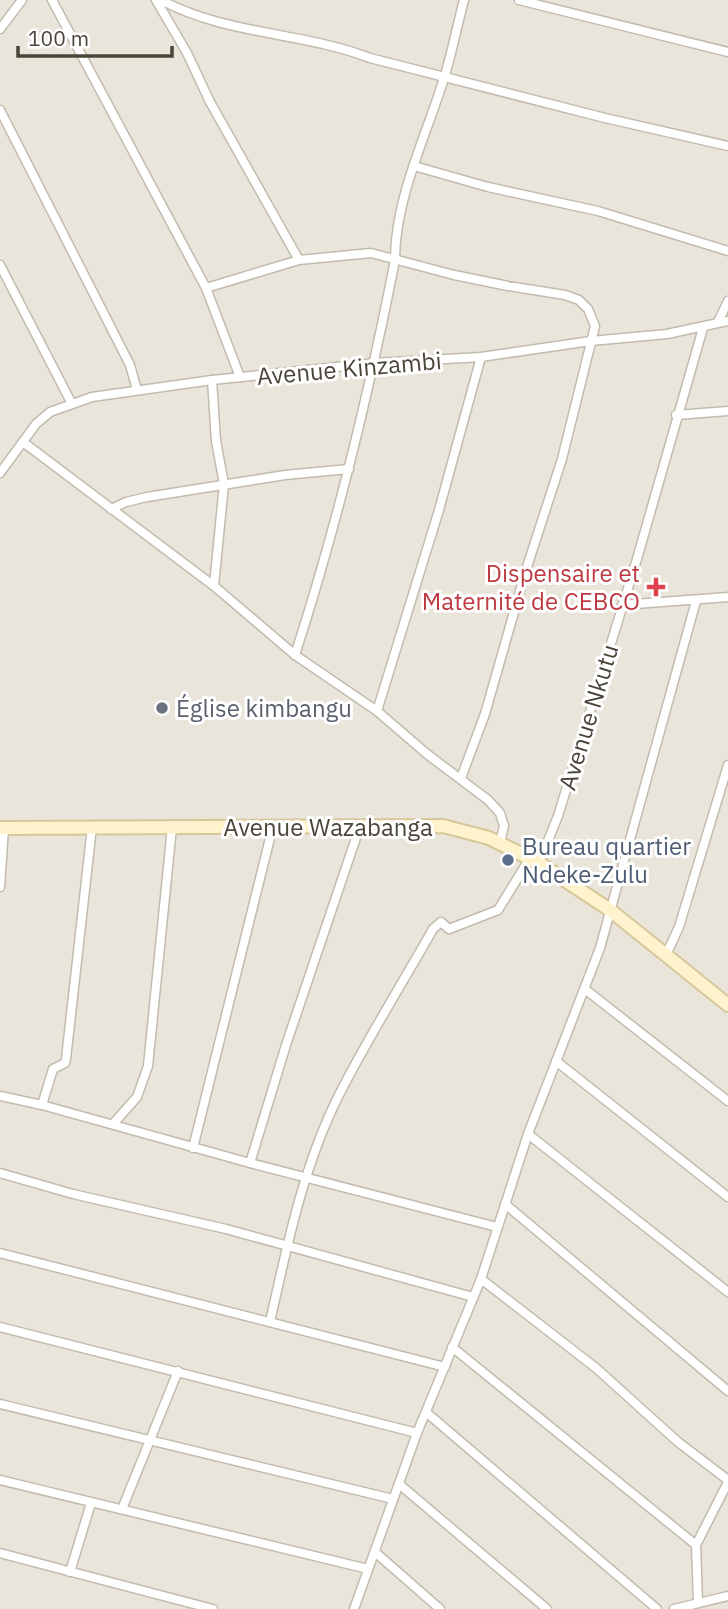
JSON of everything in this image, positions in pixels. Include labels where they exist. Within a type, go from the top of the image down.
[{"type":"main road","name":"Avenue Wazabanga","points":[[2,828],[443,826],[500,843],[534,861],[610,910],[728,1005]]},
{"type":"street","points":[[0,29],[22,0]]},
{"type":"street","points":[[52,0],[206,288],[240,377]]},
{"type":"street","points":[[159,0],[210,102],[299,260]]},
{"type":"street","points":[[159,0],[208,19],[270,35],[349,50],[605,118],[728,146]]},
{"type":"street","points":[[295,655],[321,573],[375,363],[396,260],[395,245],[414,166],[444,77],[464,0]]},
{"type":"street","points":[[519,0],[728,51]]},
{"type":"street","points":[[0,110],[130,365],[136,390]]},
{"type":"street","points":[[414,166],[488,187],[598,211],[728,251]]},
{"type":"street","points":[[206,288],[299,260],[371,253],[454,275],[565,295],[579,300],[588,309],[595,326],[562,459],[526,570],[485,714],[461,778]]},
{"type":"street","points":[[0,265],[72,404]]},
{"type":"street","points":[[723,321],[728,301]]},
{"type":"street","name":"Avenue Kinzambi","points":[[0,473],[36,424],[50,412],[92,397],[212,380],[375,363],[481,357],[591,341],[667,334],[703,328],[723,321]]},
{"type":"street","name":"Avenue Nkutu","points":[[270,1322],[305,1178],[337,1098],[433,929],[441,922],[449,929],[498,911],[534,861],[558,816],[703,328]]},
{"type":"street","points":[[377,711],[439,510],[481,357]]},
{"type":"street","points":[[212,380],[216,441],[224,484],[214,586]]},
{"type":"street","points":[[676,415],[728,411]]},
{"type":"street","points":[[23,442],[214,586],[295,655],[377,711],[427,754],[488,800],[500,813],[504,827],[500,843]]},
{"type":"street","points":[[111,509],[147,497],[224,484],[349,469]]},
{"type":"street","points":[[622,605],[728,597]]},
{"type":"street","points":[[354,1609],[417,1433],[481,1279],[528,1134],[586,990],[610,920],[610,910],[696,601]]},
{"type":"street","points":[[666,955],[680,927],[728,765]]},
{"type":"street","points":[[193,1148],[273,826]]},
{"type":"street","points":[[250,1163],[360,826]]},
{"type":"street","points":[[42,1105],[53,1069],[65,1063],[66,1059],[92,827]]},
{"type":"street","points":[[113,1125],[137,1097],[148,1066],[172,827]]},
{"type":"street","points":[[0,887],[2,828]]},
{"type":"street","points":[[586,990],[728,1101]]},
{"type":"street","points":[[556,1060],[728,1197]]},
{"type":"street","points":[[0,1096],[498,1227]]},
{"type":"street","points":[[528,1134],[728,1292]]},
{"type":"street","points":[[0,1173],[73,1194],[287,1245],[473,1297]]},
{"type":"street","points":[[505,1204],[728,1391]]},
{"type":"street","points":[[0,1253],[445,1367]]},
{"type":"street","points":[[481,1279],[596,1368],[678,1442],[728,1481],[696,1545],[698,1602]]},
{"type":"street","points":[[0,1327],[105,1356],[178,1371],[417,1433]]},
{"type":"street","points":[[452,1347],[696,1545]]},
{"type":"street","points":[[122,1510],[178,1371]]},
{"type":"street","points":[[0,1404],[393,1499]]},
{"type":"street","points":[[426,1413],[657,1609]]},
{"type":"street","points":[[0,1480],[368,1569]]},
{"type":"street","points":[[399,1484],[547,1609]]},
{"type":"street","points":[[70,1572],[91,1503]]},
{"type":"street","points":[[375,1552],[440,1609]]},
{"type":"street","points":[[0,1553],[213,1609]]},
{"type":"street","points":[[674,1609],[728,1595]]},
{"type":"shaded area","points":[[0,0],[728,0],[728,1609],[0,1609]]},
{"type":"place","name":"Dispensaire et Maternité de CEBCO","points":[[656,587]]},
{"type":"place","name":"Église kimbangu","points":[[162,708]]},
{"type":"place","name":"Bureau quartier Ndeke-Zulu","points":[[508,860]]}]
